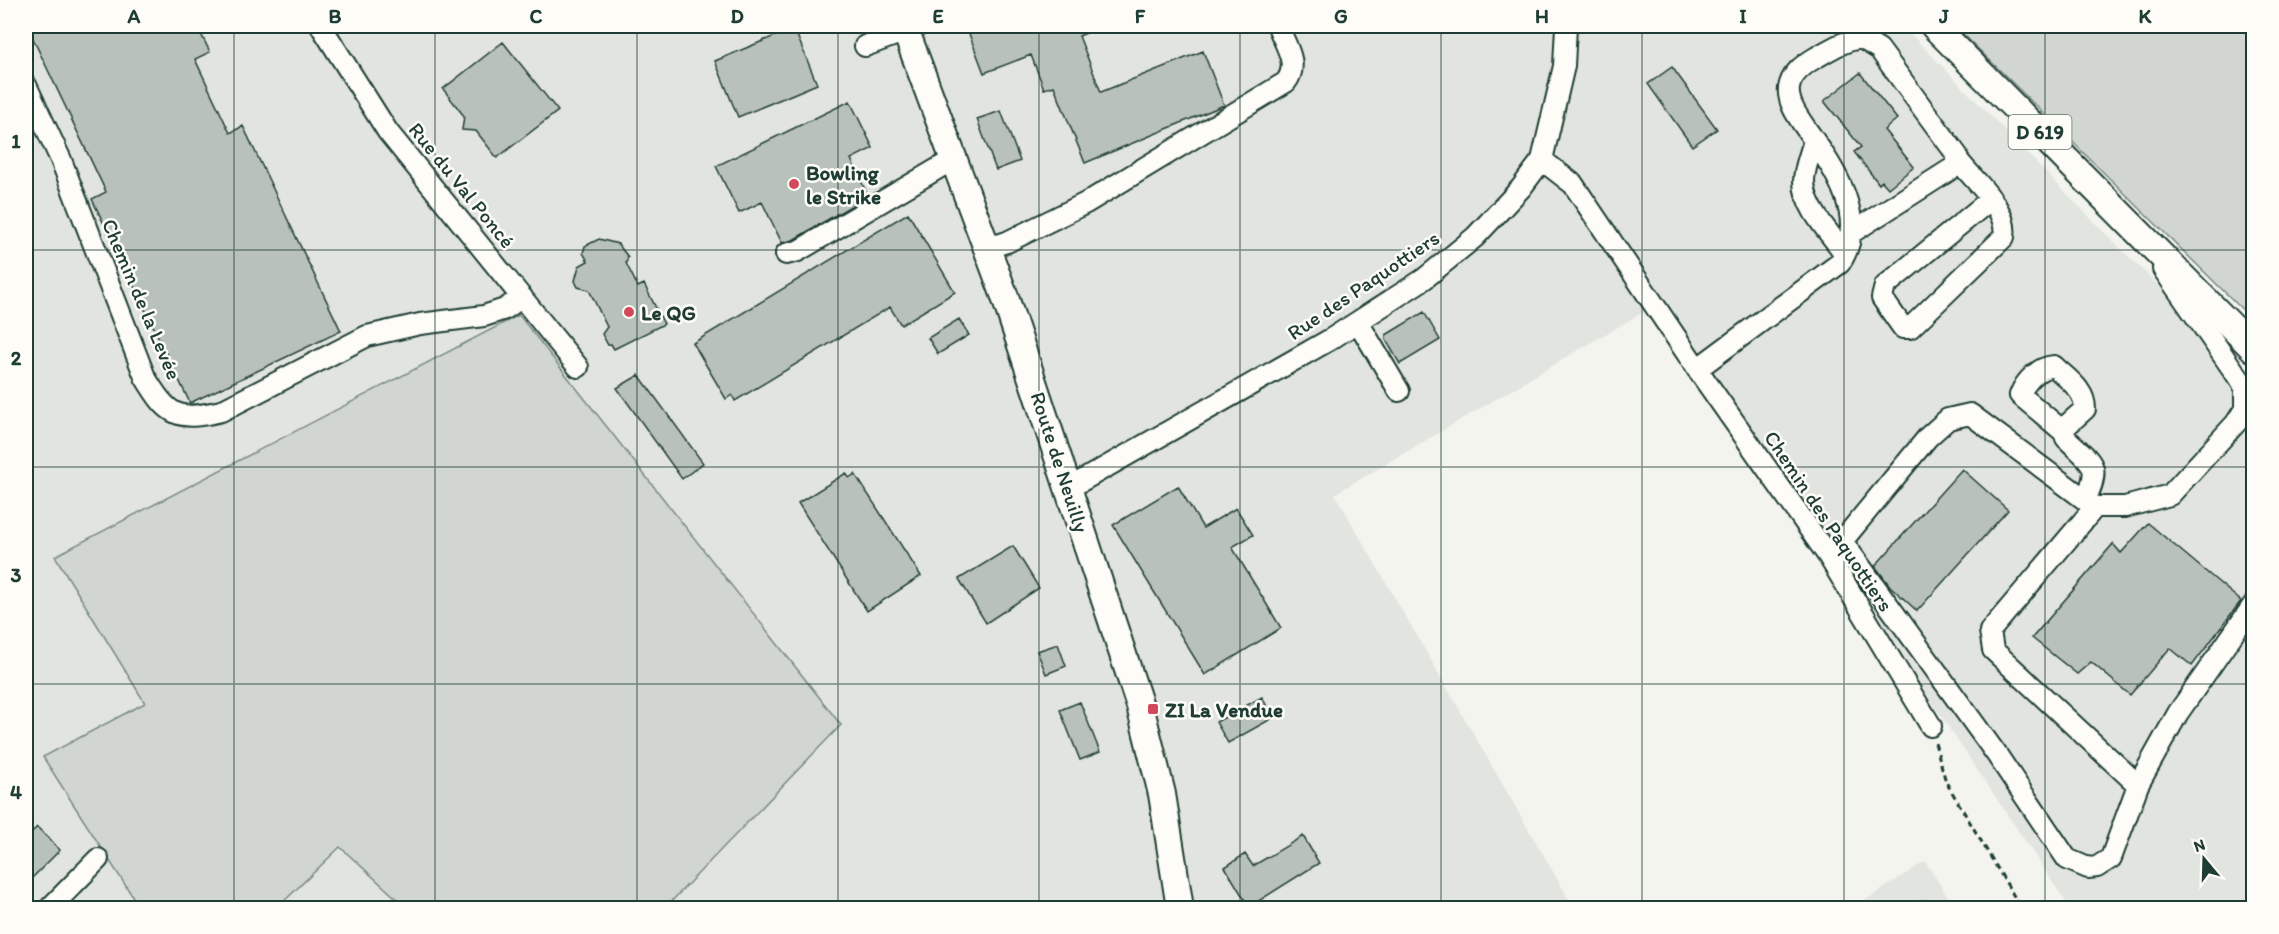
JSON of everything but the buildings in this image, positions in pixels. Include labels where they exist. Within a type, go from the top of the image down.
[{"type":"main road","name":"D 619","points":[[1934,26],[2253,349]]},
{"type":"main road","name":"Route de Neuilly","points":[[905,28],[987,248],[1140,706],[1162,794],[1180,909]]},
{"type":"street","name":"Rue du Val Poncé","points":[[321,26],[388,132],[578,367]]},
{"type":"street","points":[[987,248],[1007,242],[1086,203],[1286,82],[1293,73],[1293,63],[1278,26]]},
{"type":"street","name":"Rue des Paquottiers","points":[[1069,488],[1358,322],[1424,279],[1475,237],[1521,188],[1542,160],[1564,66],[1566,26]]},
{"type":"street","points":[[865,46],[905,28]]},
{"type":"street","points":[[1697,369],[1839,262],[1845,254],[1851,233],[1850,215],[1838,174],[1795,113],[1789,91],[1791,81],[1802,66],[1843,41],[1861,38],[1879,49],[1957,155],[1958,160],[1990,200],[2006,225],[2004,237],[1910,328],[1903,328],[1882,298],[1885,286],[1990,200]]},
{"type":"street","name":"Chemin de la Levée","points":[[26,85],[61,160],[145,377],[161,404],[180,415],[197,417],[221,411],[367,336],[420,324],[484,316],[505,309],[522,297]]},
{"type":"street","points":[[1814,140],[1804,181],[1806,194],[1812,208],[1845,254]]},
{"type":"street","points":[[786,254],[798,251],[954,159]]},
{"type":"street","name":"Chemin des Paquottiers","points":[[1542,160],[1573,184],[1697,369],[1829,557],[1931,726]]},
{"type":"street","points":[[1851,233],[1956,166],[1958,160]]},
{"type":"street","points":[[1829,557],[1928,437],[1948,419],[1970,414],[2090,503],[2125,507],[2170,495],[2236,423],[2245,409],[2249,396],[2144,239]]},
{"type":"street","points":[[1358,322],[1399,391]]},
{"type":"street","points":[[2064,432],[2066,438],[2093,465],[2095,472],[2090,503],[1990,632],[1990,642],[1993,650],[2138,785]]},
{"type":"street","points":[[1842,541],[1997,755],[2067,859],[2088,868],[2097,867],[2111,858],[2138,785],[2178,713],[2253,604]]},
{"type":"street","points":[[50,909],[98,859]]},
{"type":"path","points":[[1931,726],[1946,782],[2021,909]]},
{"type":"path","points":[[1900,909],[1910,903],[1932,901],[1946,909]]},
{"type":"shaded area","points":[[26,26],[1903,26],[2112,240],[2253,377],[2253,908],[2070,908],[1662,301],[1335,494],[1574,908],[26,908]]},
{"type":"shaded area","points":[[1955,26],[2253,26],[2253,320]]},
{"type":"shaded area","points":[[519,315],[841,725],[665,908],[407,908],[340,847],[277,908],[140,908],[43,757],[145,703],[55,556]]},
{"type":"shaded area","points":[[1925,861],[1955,908],[1854,908]]},
{"type":"place","name":"Bowling le Strike","points":[[794,184]]},
{"type":"place","name":"Le QG","points":[[629,312]]},
{"type":"place","name":"ZI La Vendue","points":[[1153,709]]}]
